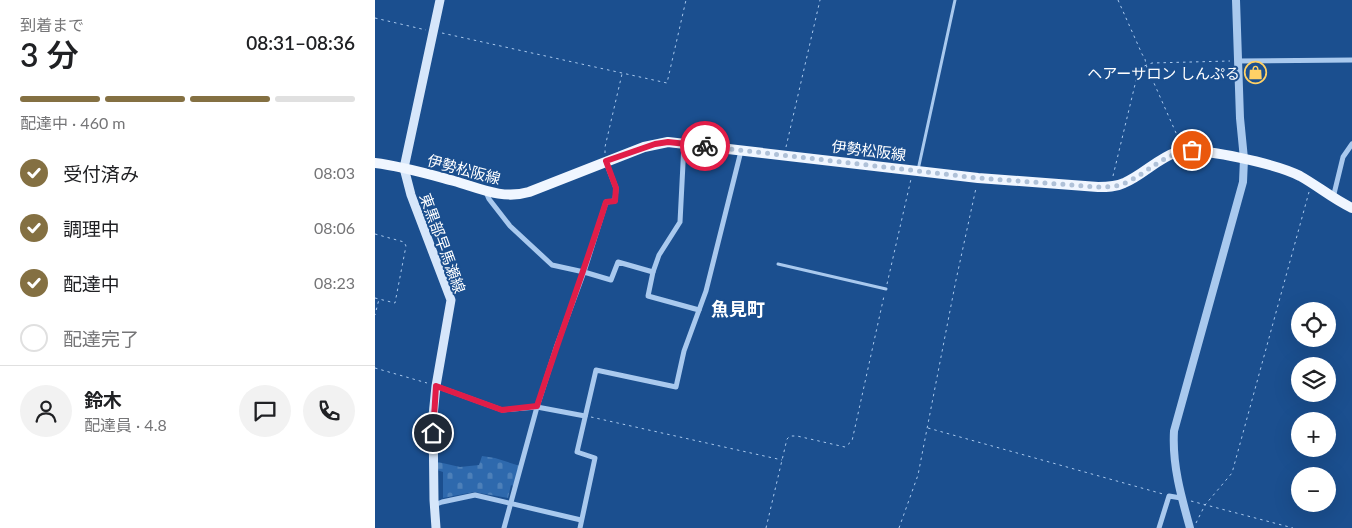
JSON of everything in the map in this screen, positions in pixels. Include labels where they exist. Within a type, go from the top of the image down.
[{"type":"main road","name":"東黒部早馬瀬線","points":[[436,528],[433,416],[436,386],[451,300],[411,195],[404,168],[440,0]]},
{"type":"main road","name":"伊勢松阪線","points":[[375,163],[404,168],[501,195],[520,194],[655,144],[684,144],[978,178],[1086,187],[1114,186],[1125,183],[1169,155],[1186,151],[1205,151],[1283,169],[1300,176],[1333,199],[1352,208]]},
{"type":"street","points":[[1189,528],[1181,498],[1174,458],[1174,431],[1243,176],[1244,159],[1238,61],[1237,0]]},
{"type":"street","points":[[1238,61],[1352,60]]},
{"type":"street","points":[[684,144],[680,222],[659,254],[648,296],[699,310]]},
{"type":"street","points":[[1333,199],[1343,157],[1352,144]]},
{"type":"street","points":[[580,528],[595,458],[577,452],[596,370],[676,387],[684,351],[705,291],[741,150]]},
{"type":"street","points":[[504,528],[537,406],[557,345],[584,272],[606,202],[615,201],[616,188],[606,161]]},
{"type":"street","points":[[486,191],[489,199],[510,226],[553,265],[611,280],[618,262],[653,272]]},
{"type":"street","points":[[436,386],[502,410],[537,406],[585,416]]},
{"type":"street","points":[[434,505],[475,495],[581,520]]},
{"type":"street","points":[[1159,528],[1169,496],[1181,498]]},
{"type":"lane","points":[[915,171],[955,0]]},
{"type":"lane","points":[[778,264],[886,289]]},
{"type":"path","points":[[375,18],[667,83],[686,0]]},
{"type":"path","points":[[785,155],[820,0]]},
{"type":"path","points":[[1118,0],[1141,54],[1145,59],[1176,137],[1186,151]]},
{"type":"path","points":[[1114,186],[1112,180],[1139,68],[1152,63],[1238,61]]},
{"type":"path","points":[[606,161],[605,147],[622,73]]},
{"type":"path","points":[[766,528],[787,439],[790,436],[841,447],[848,446],[852,442],[886,289],[915,171]]},
{"type":"path","points":[[899,528],[918,475],[978,178]]},
{"type":"path","points":[[1194,528],[1205,505],[1232,473],[1308,193],[1313,184]]},
{"type":"path","points":[[375,234],[404,242],[406,246],[395,303],[375,298]]},
{"type":"path","points":[[375,315],[379,299]]},
{"type":"path","points":[[375,368],[436,386]]},
{"type":"path","points":[[585,416],[782,460]]},
{"type":"path","points":[[928,428],[1169,496]]},
{"type":"path","points":[[1181,498],[1293,528]]},
{"type":"green space","points":[[482,456],[520,466],[513,486],[511,485],[508,498],[474,492],[443,498],[443,472],[437,470],[438,462],[460,467],[479,465]]},
{"type":"way so far","points":[[705,146],[978,178],[1086,187],[1114,186],[1125,183],[1169,155],[1192,150]]},
{"type":"place","name":"ヘアーサロン しんぷる","points":[[1256,73]]},
{"type":"district","name":"魚見町","points":[[738,309]]},
{"type":"route","points":[[433,433],[436,386],[502,410],[537,406],[584,272],[606,202],[615,201],[616,188],[606,161],[644,147],[668,142],[705,146]]}]
